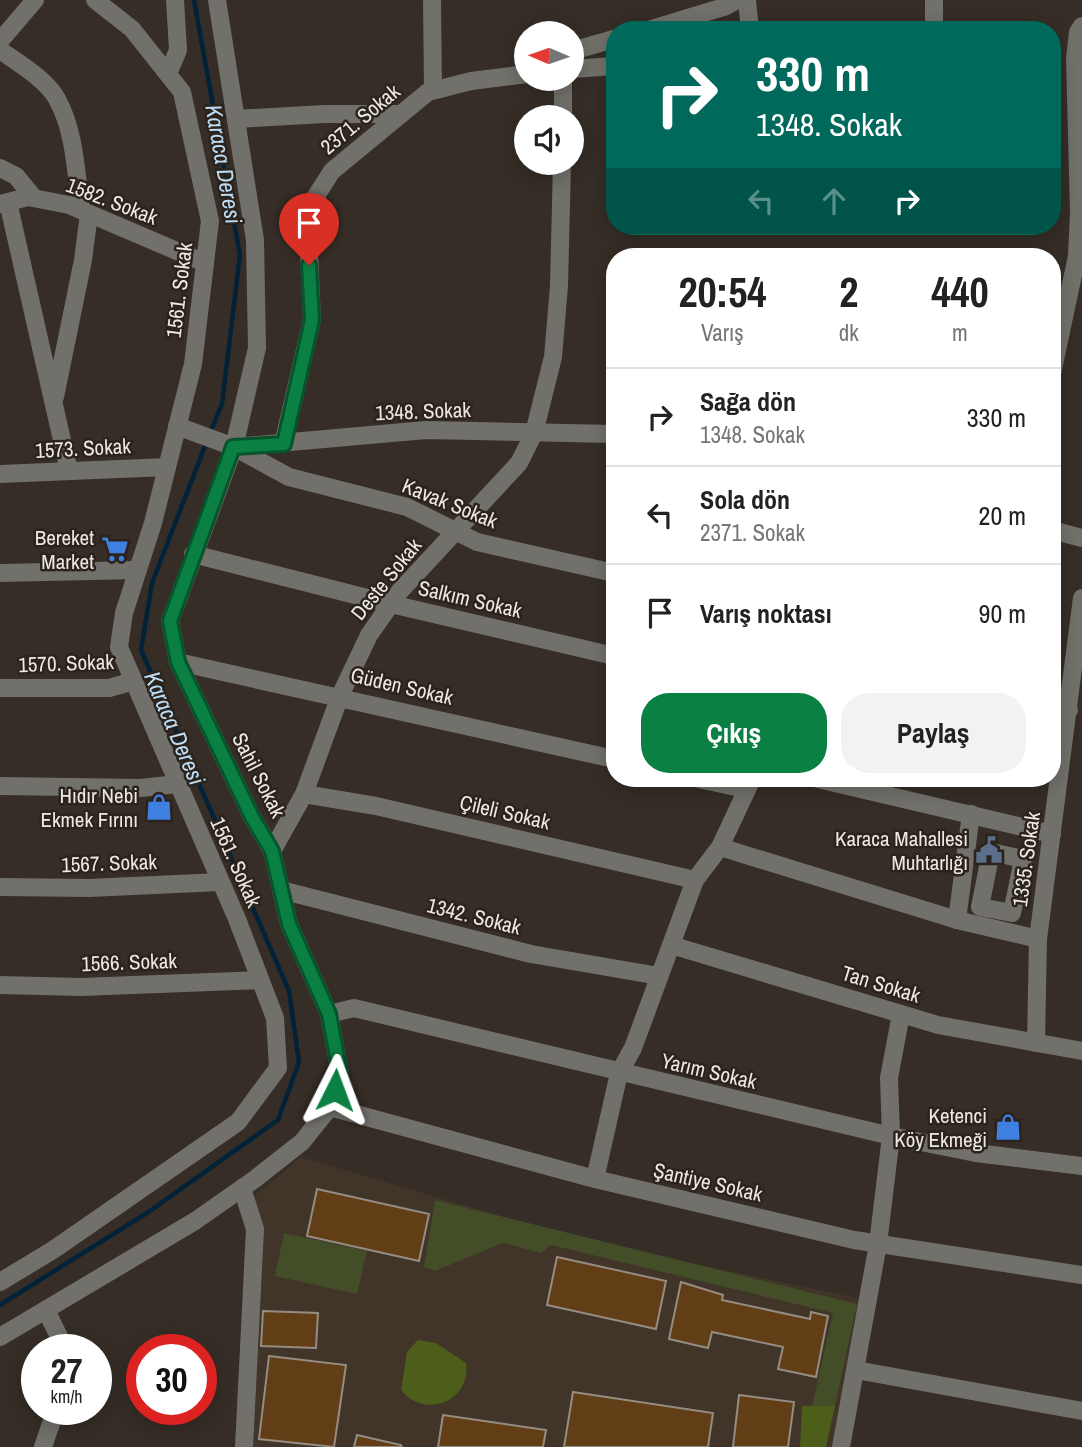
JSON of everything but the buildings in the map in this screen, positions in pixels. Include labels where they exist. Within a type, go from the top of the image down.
[{"type":"street","points":[[0,40],[35,0]]},
{"type":"street","name":"1561. Sokak","points":[[0,1282],[53,1250],[238,1122],[278,1068],[275,1018],[119,647],[124,613],[167,467],[193,364],[210,221],[182,92],[131,29],[95,0]]},
{"type":"street","points":[[168,74],[178,50],[175,0]]},
{"type":"street","name":"Sahil Sokak","points":[[0,1337],[195,1220],[302,1142],[330,1107],[340,1073],[329,1014],[289,924],[272,851],[252,817],[178,662],[170,621],[233,447],[257,348],[255,240],[217,0]]},
{"type":"street","points":[[432,0],[433,90]]},
{"type":"street","points":[[678,21],[724,7],[737,0]]},
{"type":"street","points":[[747,0],[750,21]]},
{"type":"street","points":[[934,0],[934,21]]},
{"type":"street","points":[[1061,332],[1077,256],[1080,201],[1075,58],[1078,32],[1082,26]]},
{"type":"street","points":[[584,48],[606,41]]},
{"type":"street","points":[[0,50],[32,73],[57,98],[72,141],[85,212],[83,260],[54,404]]},
{"type":"street","points":[[584,68],[606,67]]},
{"type":"street","name":"2371. Sokak","points":[[284,444],[312,320],[307,211],[332,171],[433,90],[471,80],[514,75]]},
{"type":"street","points":[[236,119],[324,114],[401,114]]},
{"type":"street","points":[[0,169],[16,176],[34,198]]},
{"type":"street","name":"Deste Sokak","points":[[272,851],[304,794],[341,695],[369,635],[391,604],[520,463],[534,433],[553,357],[559,286],[562,175]]},
{"type":"street","name":"1582. Sokak","points":[[4,203],[34,198],[85,212],[205,263]]},
{"type":"street","points":[[4,203],[69,471]]},
{"type":"street","name":"Kavak Sokak","points":[[177,426],[233,447],[289,477],[407,507],[477,542],[606,571]]},
{"type":"street","name":"1348. Sokak","points":[[233,447],[426,430],[606,434]]},
{"type":"street","name":"1573. Sokak","points":[[0,474],[167,467]]},
{"type":"street","points":[[1061,532],[1082,538]]},
{"type":"street","name":"Salkım Sokak","points":[[193,554],[606,654]]},
{"type":"street","points":[[0,573],[138,570]]},
{"type":"street","name":"1335. Sokak","points":[[1061,708],[1082,598]]},
{"type":"street","name":"Güden Sokak","points":[[178,662],[341,695],[606,757]]},
{"type":"street","name":"1570. Sokak","points":[[0,688],[109,688],[134,681]]},
{"type":"street","points":[[0,786],[141,788],[177,784]]},
{"type":"street","points":[[595,1179],[619,1073],[633,1048],[695,880],[720,847],[747,787]]},
{"type":"street","points":[[853,787],[1052,834]]},
{"type":"street","name":"1335. Sokak","points":[[1035,1044],[1038,939],[1055,787]]},
{"type":"street","name":"Çileli Sokak","points":[[304,794],[376,806],[695,880]]},
{"type":"street","points":[[957,919],[971,814]]},
{"type":"street","points":[[1007,855],[1011,824]]},
{"type":"street","points":[[720,847],[957,919],[1038,939]]},
{"type":"street","points":[[991,852],[1007,855],[1023,859],[1013,913],[980,907],[991,852]]},
{"type":"street","points":[[963,870],[986,876]]},
{"type":"street","name":"1567. Sokak","points":[[0,887],[89,888],[220,882]]},
{"type":"street","points":[[1018,884],[1044,891]]},
{"type":"street","name":"1342. Sokak","points":[[281,890],[531,954],[659,976]]},
{"type":"street","points":[[991,928],[995,909]]},
{"type":"street","name":"Tan Sokak","points":[[671,945],[938,1025],[1082,1051]]},
{"type":"street","name":"1566. Sokak","points":[[0,985],[81,987],[260,980]]},
{"type":"street","name":"Yarım Sokak","points":[[329,1014],[354,1008],[891,1136],[976,1153],[1082,1166]]},
{"type":"street","points":[[841,1447],[878,1244],[891,1136],[889,1078],[901,1014]]},
{"type":"street","name":"Şantiye Sokak","points":[[330,1107],[595,1179],[878,1244],[1082,1275]]},
{"type":"street","points":[[242,1188],[255,1229],[244,1447]]},
{"type":"street","points":[[46,1310],[58,1334]]},
{"type":"street","points":[[856,1370],[1082,1412]]},
{"type":"street","points":[[43,1447],[51,1425]]},
{"type":"shaded area","points":[[301,1157],[583,1240],[867,1300],[836,1447],[237,1447],[249,1200]]},
{"type":"green space","points":[[435,1200],[857,1304],[835,1406],[812,1406],[833,1313],[551,1245],[541,1253],[503,1243],[435,1271],[424,1267]]},
{"type":"green space","points":[[284,1233],[367,1251],[357,1294],[275,1276]]},
{"type":"green space","points":[[418,1340],[436,1343],[466,1363],[466,1376],[462,1387],[444,1402],[422,1404],[401,1390],[407,1352]]},
{"type":"green space","points":[[802,1406],[835,1406],[826,1447],[800,1447]]},
{"type":"waterway","name":"Karaca Deresi","points":[[194,0],[240,255],[222,404],[210,433]]},
{"type":"waterway","name":"Karaca Deresi","points":[[0,1305],[147,1213],[278,1120],[299,1062],[289,991],[141,650],[152,583],[207,441]]},
{"type":"place","name":"Bereket Market","points":[[115,549]]},
{"type":"place","name":"Hıdır Nebi Ekmek Fırını","points":[[159,807]]},
{"type":"place","name":"Karaca Mahallesi Muhtarlığı","points":[[989,850]]},
{"type":"place","name":"Ketenci Köy Ekmeği","points":[[1008,1127]]},
{"type":"route","points":[[309,265],[312,320],[284,444],[233,447],[170,621],[178,662],[252,817],[272,851],[289,924],[329,1014],[340,1073],[335,1090]]}]
